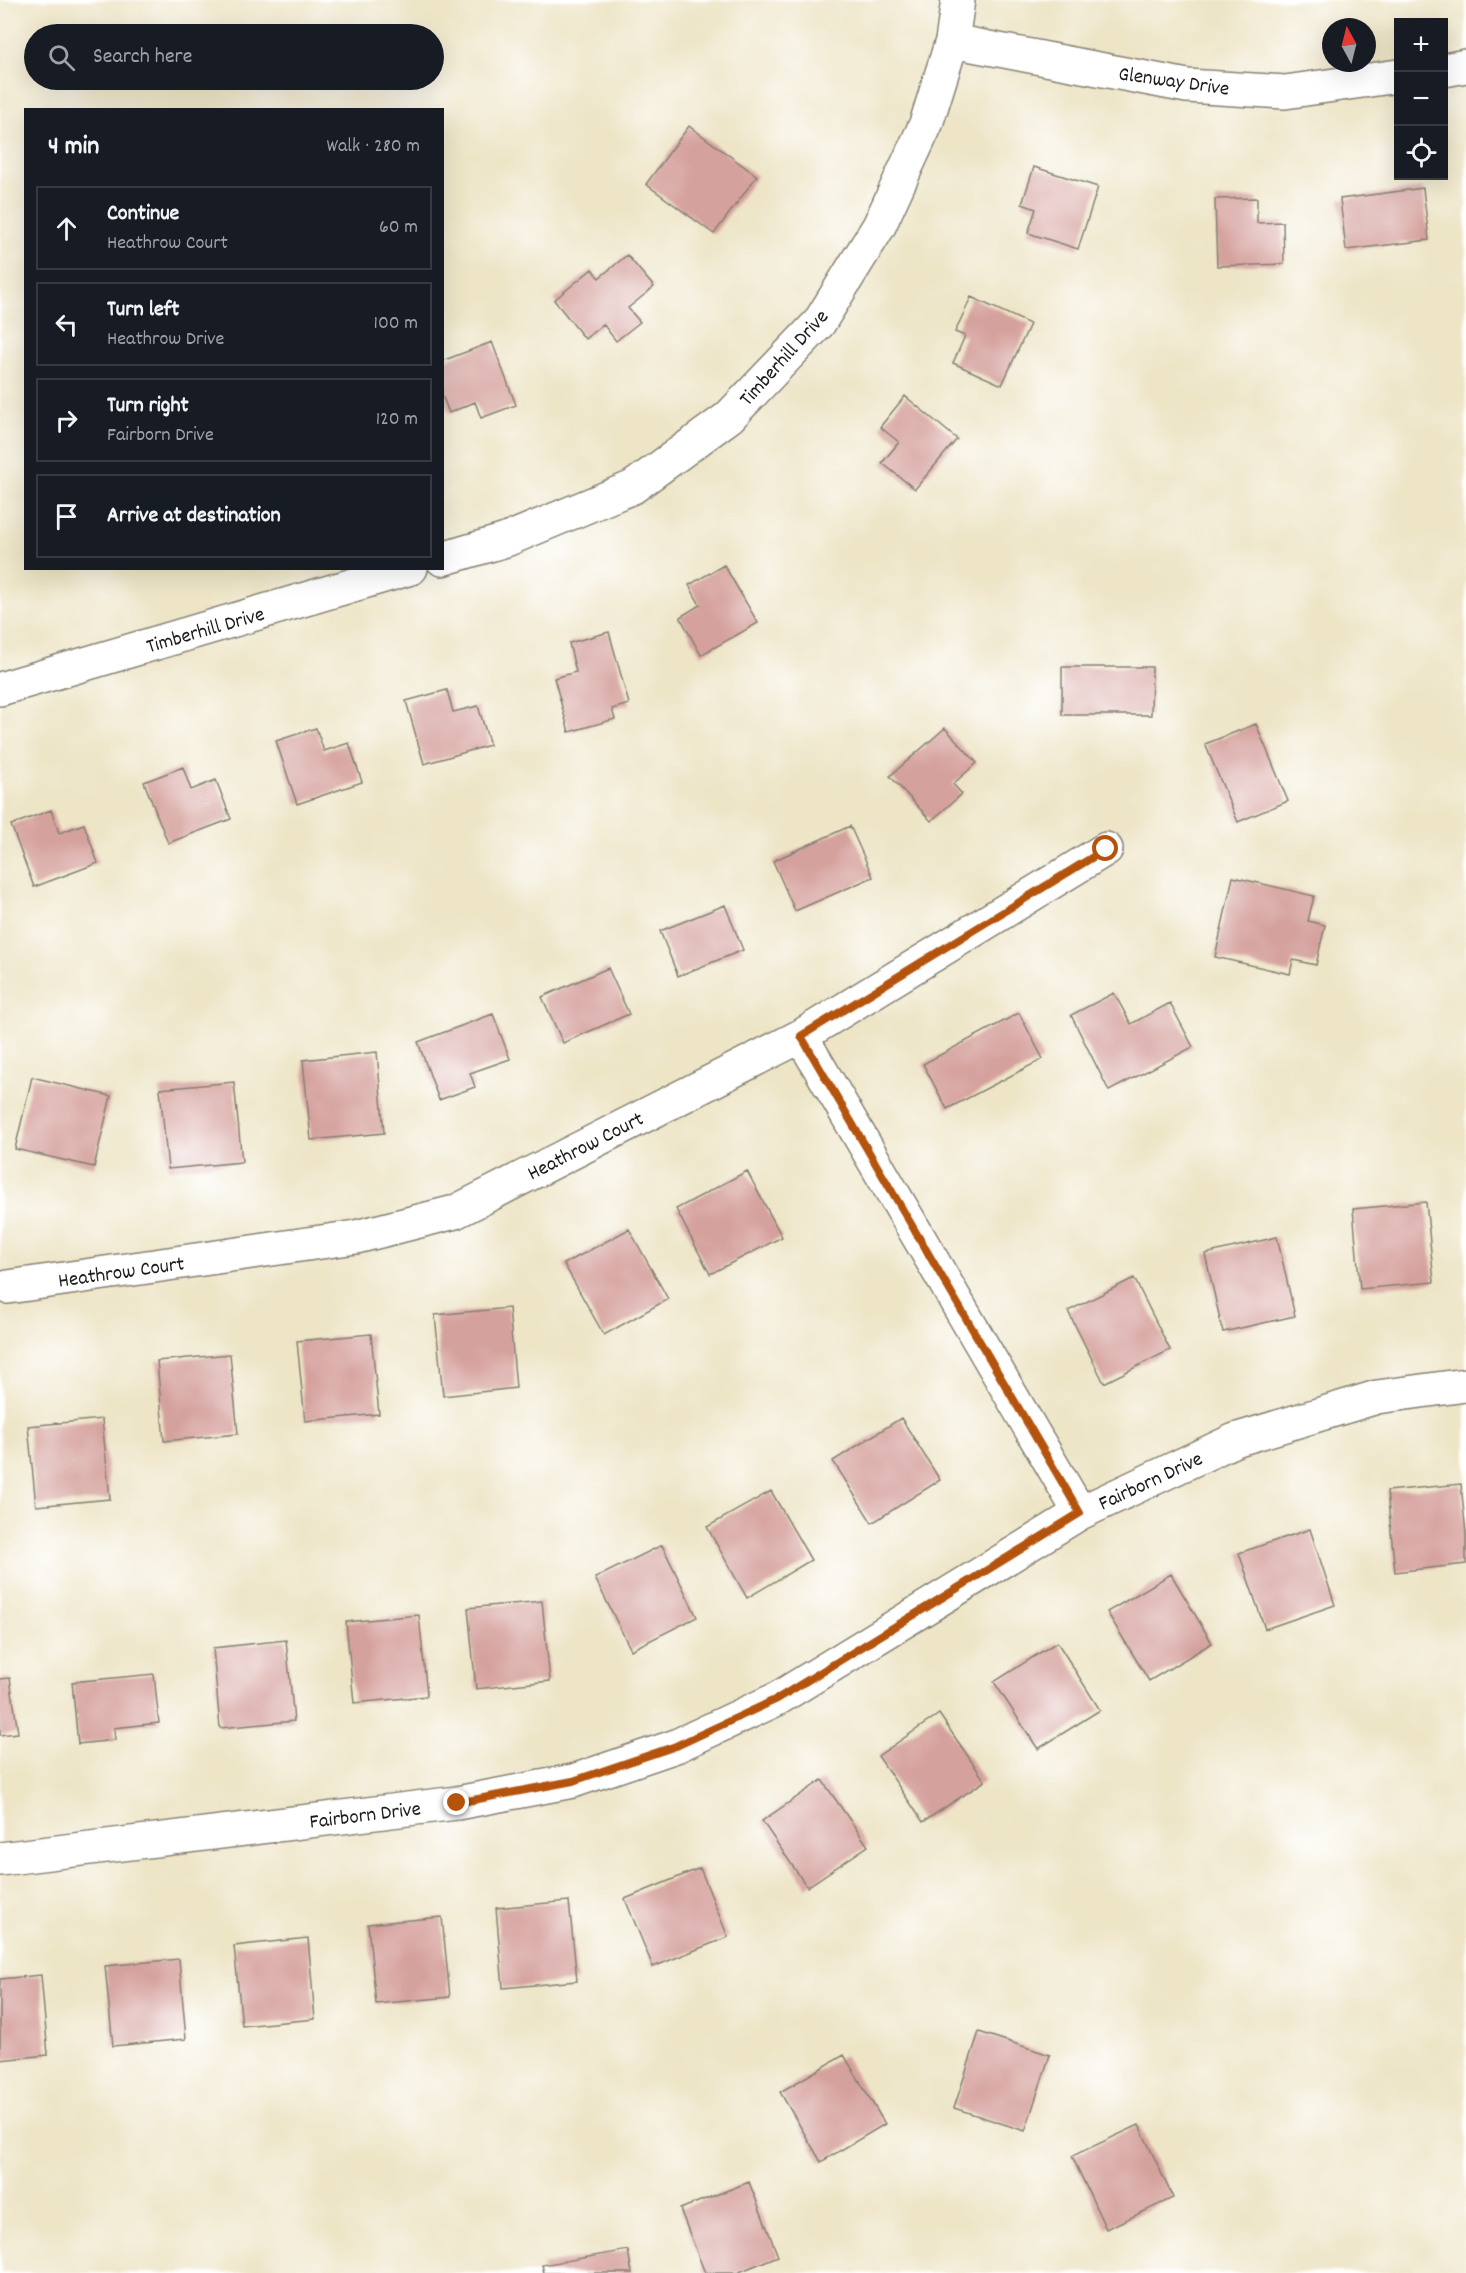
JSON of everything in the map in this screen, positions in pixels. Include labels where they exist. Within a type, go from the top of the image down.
[{"type":"street","name":"Timberhill Drive","points":[[444,558],[506,540],[633,488],[729,417],[819,324],[879,226],[926,124],[952,41],[957,0]]},
{"type":"street","name":"Glenway Drive","points":[[952,41],[1187,86],[1285,92],[1394,77]]},
{"type":"street","points":[[1448,69],[1466,66]]},
{"type":"street","name":"Timberhill Drive","points":[[0,689],[404,570]]},
{"type":"street","name":"Heathrow Court","points":[[8,1287],[356,1237],[455,1212],[801,1036],[1106,849]]},
{"type":"street","points":[[801,1036],[1080,1513]]},
{"type":"street","name":"Fairborn Drive","points":[[0,1859],[457,1803],[573,1781],[676,1746],[777,1699],[1080,1513],[1235,1440],[1377,1397],[1466,1385]]},
{"type":"building","points":[[689,126],[757,176],[714,234],[646,184]]},
{"type":"building","points":[[1034,167],[1098,187],[1078,249],[1028,233],[1036,209],[1022,204]]},
{"type":"building","points":[[1423,188],[1429,240],[1346,250],[1340,199]]},
{"type":"building","points":[[1257,198],[1257,223],[1283,222],[1284,264],[1217,266],[1215,199]]},
{"type":"building","points":[[627,255],[654,287],[628,308],[640,322],[616,341],[603,324],[585,339],[554,300],[592,269],[599,278]]},
{"type":"building","points":[[971,297],[1030,324],[1002,385],[953,363],[965,336],[955,332]]},
{"type":"building","points":[[492,342],[516,405],[481,418],[475,402],[449,413],[444,400],[444,360]]},
{"type":"building","points":[[905,396],[957,439],[915,489],[882,463],[899,442],[880,427]]},
{"type":"building","points":[[724,565],[758,623],[701,655],[680,617],[700,605],[689,585]]},
{"type":"building","points":[[609,632],[629,704],[612,709],[615,719],[569,732],[554,678],[576,672],[569,643]]},
{"type":"building","points":[[1062,667],[1152,667],[1151,715],[1062,715]]},
{"type":"building","points":[[447,690],[453,712],[478,706],[490,745],[424,764],[406,701]]},
{"type":"building","points":[[1256,724],[1288,801],[1238,822],[1205,744]]},
{"type":"building","points":[[316,728],[324,751],[349,743],[362,782],[297,804],[276,741]]},
{"type":"building","points":[[945,728],[977,763],[953,784],[962,794],[931,821],[890,776]]},
{"type":"building","points":[[183,767],[191,790],[216,780],[231,819],[168,843],[144,782]]},
{"type":"building","points":[[51,810],[59,833],[84,824],[98,863],[34,887],[11,825]]},
{"type":"building","points":[[850,826],[873,877],[795,911],[773,861]]},
{"type":"building","points":[[1233,877],[1314,896],[1308,921],[1325,925],[1316,965],[1293,960],[1290,974],[1215,957]]},
{"type":"building","points":[[725,905],[743,950],[678,976],[660,931]]},
{"type":"building","points":[[608,968],[629,1014],[563,1043],[542,997]]},
{"type":"building","points":[[1114,993],[1131,1024],[1170,1003],[1193,1047],[1109,1091],[1071,1015]]},
{"type":"building","points":[[1019,1013],[1043,1059],[947,1109],[923,1064]]},
{"type":"building","points":[[493,1014],[510,1059],[470,1073],[475,1087],[439,1100],[418,1042]]},
{"type":"building","points":[[377,1052],[384,1133],[311,1140],[303,1060]]},
{"type":"building","points":[[32,1077],[111,1096],[94,1167],[15,1149]]},
{"type":"building","points":[[234,1082],[242,1162],[168,1169],[160,1089]]},
{"type":"building","points":[[747,1171],[782,1237],[710,1274],[676,1209]]},
{"type":"building","points":[[1426,1202],[1434,1282],[1360,1289],[1353,1209]]},
{"type":"building","points":[[629,1229],[668,1299],[604,1335],[564,1264]]},
{"type":"building","points":[[1277,1237],[1295,1316],[1223,1332],[1205,1254]]},
{"type":"building","points":[[1134,1278],[1170,1350],[1104,1383],[1068,1311]]},
{"type":"building","points":[[509,1308],[516,1388],[443,1396],[435,1315]]},
{"type":"building","points":[[371,1334],[379,1414],[305,1421],[297,1341]]},
{"type":"building","points":[[230,1354],[238,1434],[164,1441],[157,1361]]},
{"type":"building","points":[[901,1418],[940,1480],[872,1523],[833,1461]]},
{"type":"building","points":[[102,1419],[110,1499],[36,1506],[28,1426]]},
{"type":"building","points":[[1461,1484],[1466,1534],[1466,1564],[1395,1572],[1387,1491]]},
{"type":"building","points":[[771,1491],[811,1560],[747,1598],[707,1527]]},
{"type":"building","points":[[1310,1529],[1335,1605],[1265,1629],[1239,1553]]},
{"type":"building","points":[[662,1545],[697,1617],[631,1650],[595,1578]]},
{"type":"building","points":[[1171,1574],[1212,1643],[1149,1681],[1107,1612]]},
{"type":"building","points":[[542,1601],[550,1681],[476,1689],[468,1608]]},
{"type":"building","points":[[419,1615],[427,1696],[354,1703],[346,1622]]},
{"type":"building","points":[[286,1640],[294,1721],[220,1728],[213,1648]]},
{"type":"building","points":[[1057,1642],[1100,1710],[1038,1749],[994,1682]]},
{"type":"building","points":[[154,1674],[159,1723],[114,1728],[115,1740],[78,1744],[72,1682]]},
{"type":"building","points":[[10,1678],[18,1733],[0,1735],[0,1679]]},
{"type":"building","points":[[939,1714],[985,1781],[923,1822],[878,1756]]},
{"type":"building","points":[[822,1780],[868,1846],[807,1887],[762,1821]]},
{"type":"building","points":[[700,1868],[728,1937],[653,1967],[625,1899]]},
{"type":"building","points":[[569,1901],[577,1981],[503,1988],[496,1908]]},
{"type":"building","points":[[442,1917],[450,1997],[376,2004],[368,1924]]},
{"type":"building","points":[[308,1938],[315,2019],[242,2026],[234,1946]]},
{"type":"building","points":[[179,1959],[186,2039],[113,2046],[105,1966]]},
{"type":"building","points":[[41,1975],[48,2055],[0,2060],[0,1979]]},
{"type":"building","points":[[979,2032],[1050,2055],[1025,2131],[954,2108]]},
{"type":"building","points":[[844,2055],[885,2124],[821,2162],[780,2092]]},
{"type":"building","points":[[1139,2125],[1173,2198],[1106,2229],[1072,2156]]},
{"type":"building","points":[[749,2182],[778,2256],[737,2273],[705,2273],[680,2209]]},
{"type":"building","points":[[628,2250],[632,2273],[544,2273],[542,2265]]},
{"type":"route","points":[[457,1803],[573,1781],[676,1746],[777,1699],[1080,1513],[801,1036],[1106,849]]}]
